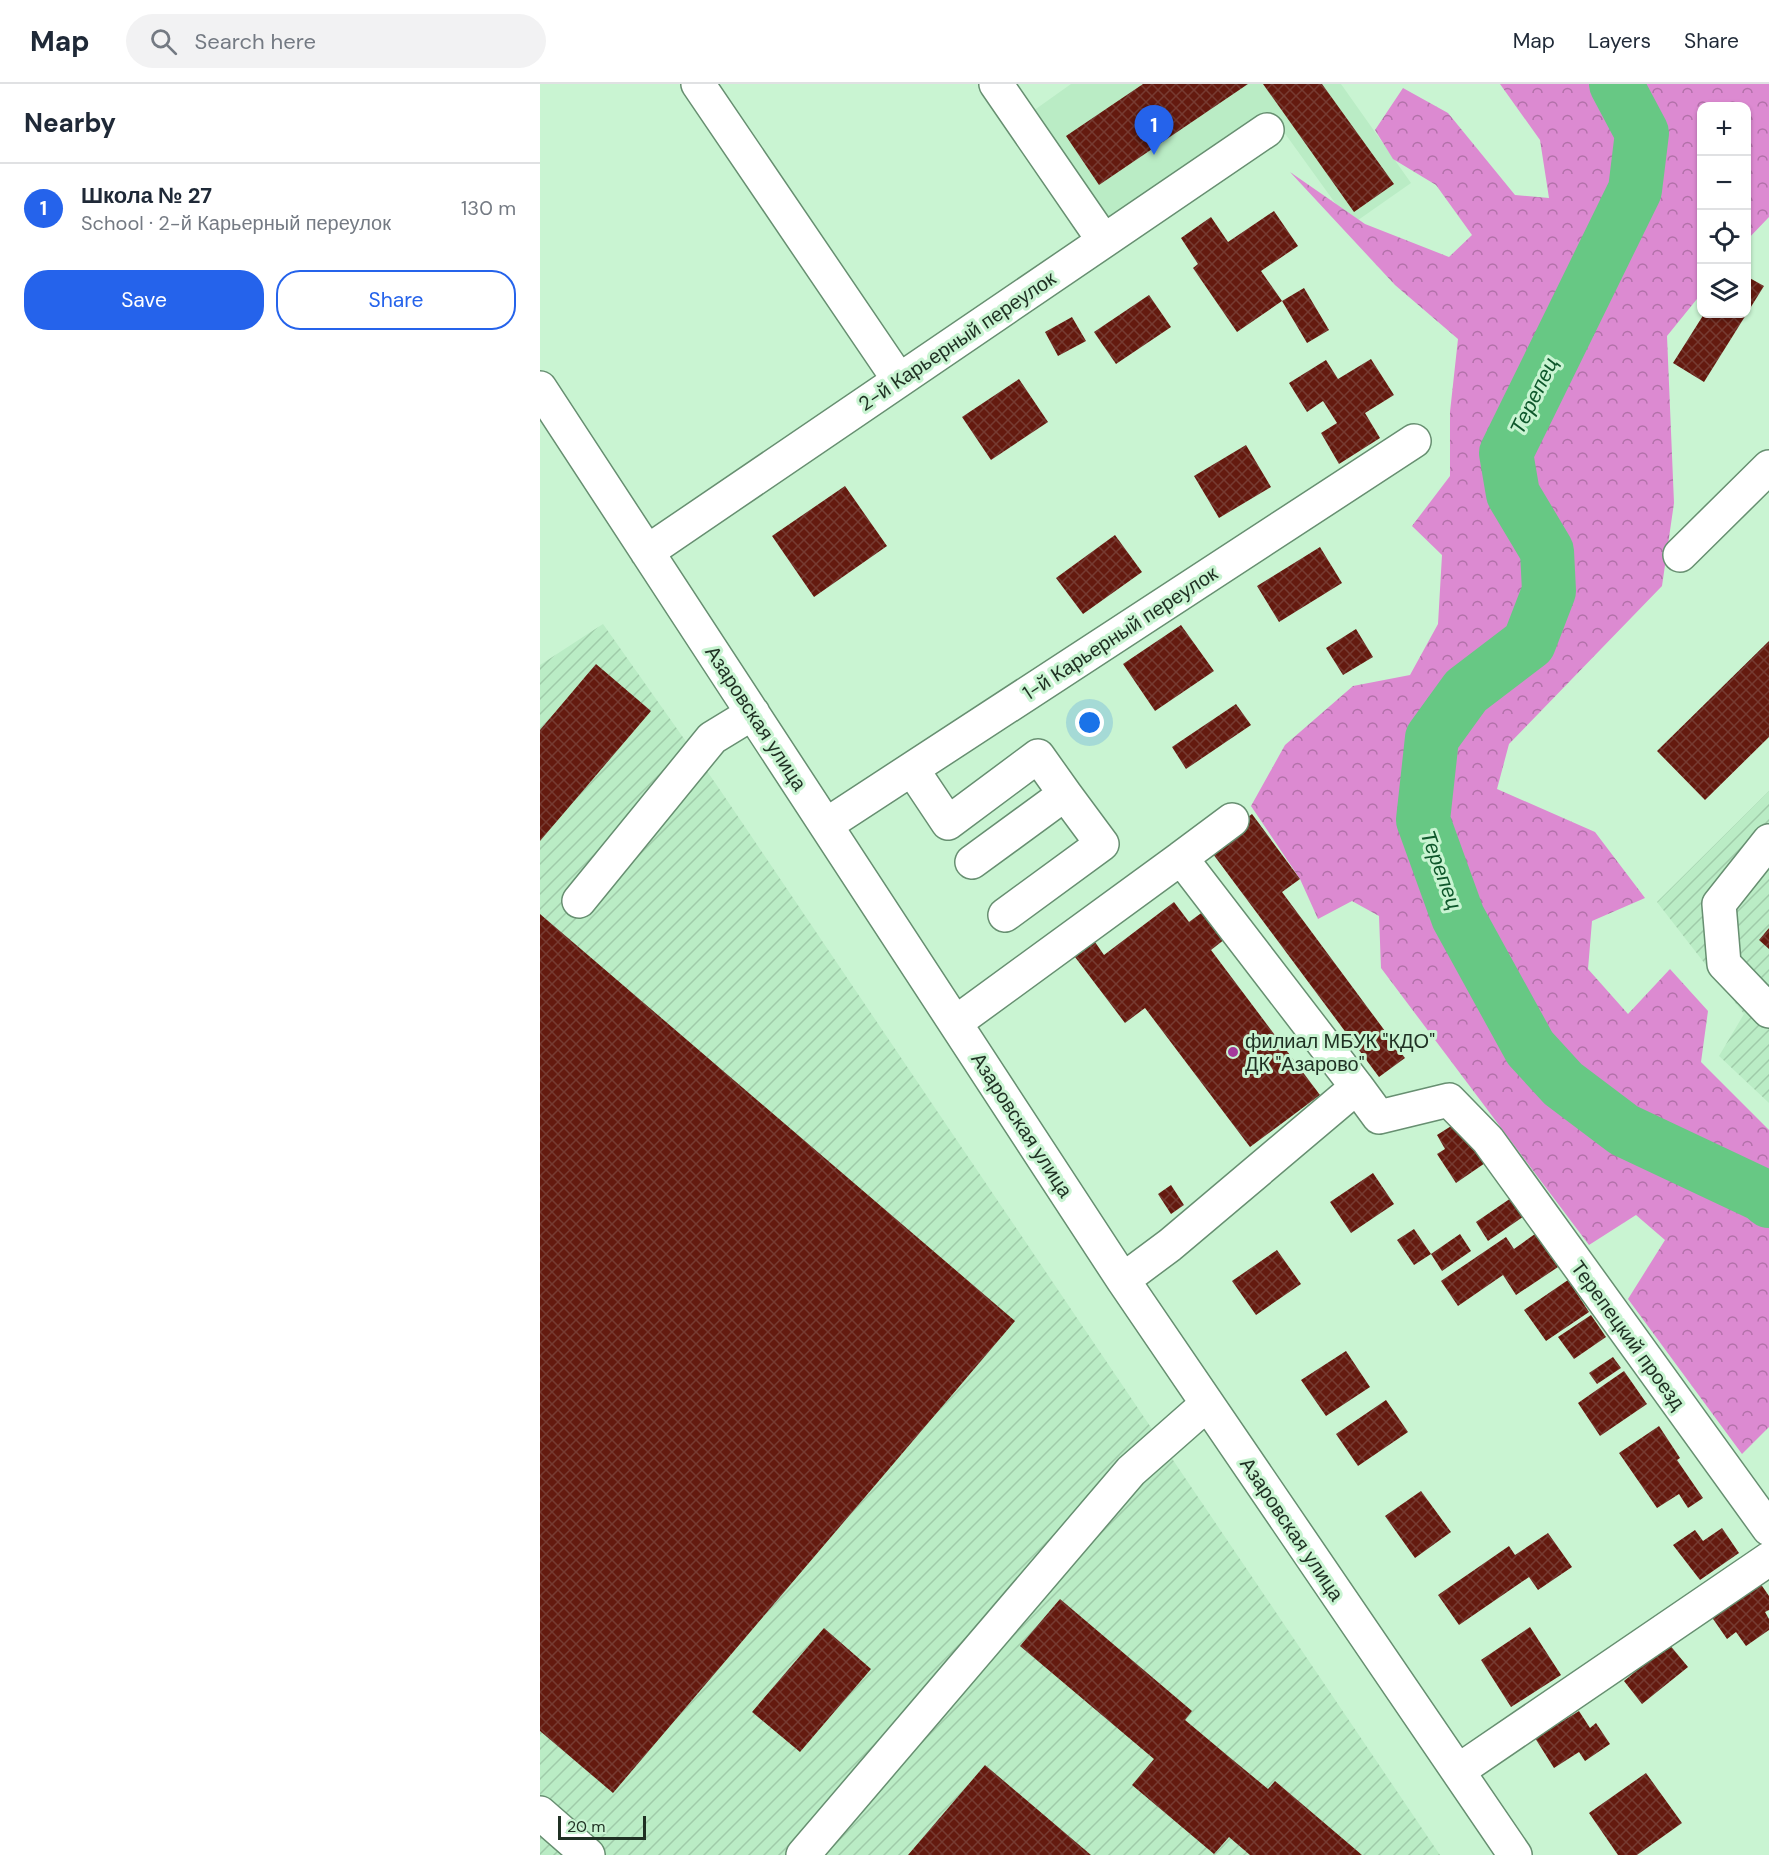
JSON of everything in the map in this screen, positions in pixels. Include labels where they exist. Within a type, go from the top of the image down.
[{"type":"street","points":[[698,84],[900,380]]},
{"type":"street","points":[[996,84],[1104,241]]},
{"type":"street","name":"2-й Карьерный переулок","points":[[647,552],[1267,130]]},
{"type":"street","name":"Азаровская улица","points":[[540,388],[1123,1280],[1515,1855]]},
{"type":"street","name":"1-й Карьерный переулок","points":[[826,825],[1414,441]]},
{"type":"street","points":[[1680,555],[1769,467]]},
{"type":"street","points":[[579,901],[712,738],[753,713]]},
{"type":"street","points":[[912,769],[948,823],[1038,756],[1102,844],[1005,915]]},
{"type":"street","points":[[972,862],[1065,794]]},
{"type":"street","points":[[955,1023],[1232,820]]},
{"type":"street","points":[[1769,841],[1719,904],[1724,964],[1769,1011]]},
{"type":"street","points":[[1123,1280],[1170,1245],[1357,1087],[1181,858]]},
{"type":"street","name":"Терепецкий проезд","points":[[1357,1087],[1379,1117],[1449,1100],[1488,1140],[1769,1529]]},
{"type":"street","points":[[803,1855],[1131,1472],[1207,1404]]},
{"type":"street","points":[[1458,1771],[1769,1559]]},
{"type":"street","points":[[540,1813],[588,1855]]},
{"type":"shaded area","points":[[1071,84],[1341,84],[1411,183],[1351,225],[1281,128],[1124,239],[1033,111]]},
{"type":"shaded area","points":[[603,624],[716,784],[1440,1855],[540,1855],[540,665]]},
{"type":"shaded area","points":[[1769,791],[1769,1103],[1719,1056],[1744,1014],[1657,902]]},
{"type":"green space","points":[[1500,84],[1769,84],[1769,217],[1751,236],[1751,102],[1697,102],[1697,299],[1667,336],[1674,503],[1662,586],[1509,744],[1497,789],[1595,832],[1645,898],[1592,921],[1588,969],[1628,1014],[1670,969],[1708,1011],[1701,1062],[1769,1130],[1769,1427],[1742,1454],[1628,1299],[1665,1240],[1636,1215],[1589,1245],[1381,968],[1379,916],[1352,901],[1318,919],[1300,879],[1251,806],[1285,745],[1353,686],[1410,675],[1438,624],[1442,555],[1412,526],[1450,476],[1450,412],[1458,339],[1395,285],[1290,172],[1365,224],[1449,257],[1472,235],[1436,185],[1393,159],[1375,130],[1403,88],[1448,113],[1515,195],[1549,198],[1540,140]]},
{"type":"building","points":[[1143,84],[1248,84],[1099,185],[1066,136]]},
{"type":"building","points":[[1263,84],[1322,84],[1394,184],[1354,212]]},
{"type":"building","points":[[1274,211],[1298,246],[1261,271],[1282,301],[1237,332],[1193,268],[1198,264],[1181,238],[1211,217],[1228,242]]},
{"type":"building","points":[[1751,279],[1764,286],[1751,307]]},
{"type":"building","points":[[1304,288],[1329,330],[1307,343],[1282,301]]},
{"type":"building","points":[[1149,295],[1171,327],[1116,364],[1094,332]]},
{"type":"building","points":[[1072,317],[1086,341],[1058,356],[1045,332]]},
{"type":"building","points":[[1701,318],[1744,318],[1704,382],[1673,363]]},
{"type":"building","points":[[1371,359],[1394,395],[1365,413],[1380,438],[1339,464],[1321,433],[1337,423],[1323,401],[1307,412],[1289,383],[1326,360],[1338,379]]},
{"type":"building","points":[[1019,379],[1048,422],[991,460],[962,417]]},
{"type":"building","points":[[1246,445],[1271,487],[1219,518],[1194,476]]},
{"type":"building","points":[[845,486],[887,546],[814,597],[772,536]]},
{"type":"building","points":[[1115,535],[1142,572],[1083,614],[1056,578]]},
{"type":"building","points":[[1320,547],[1342,583],[1279,622],[1257,586]]},
{"type":"building","points":[[1181,625],[1214,671],[1155,711],[1123,664]]},
{"type":"building","points":[[1356,629],[1373,657],[1343,675],[1326,648]]},
{"type":"building","points":[[1769,641],[1769,737],[1705,800],[1657,751]]},
{"type":"building","points":[[596,664],[651,711],[540,841],[540,730]]},
{"type":"building","points":[[1236,704],[1251,725],[1186,769],[1172,747]]},
{"type":"building","points":[[1252,814],[1300,879],[1282,892],[1405,1058],[1379,1077],[1213,854],[1226,834]]},
{"type":"building","name":"филиал МБУК \"КДО\" ДК \"Азарово\"","points":[[1174,902],[1189,922],[1204,911],[1225,939],[1211,950],[1320,1095],[1250,1147],[1145,1008],[1125,1023],[1075,957],[1095,942],[1104,955]]},
{"type":"building","points":[[540,914],[1015,1321],[613,1793],[540,1731]]},
{"type":"building","points":[[1769,928],[1769,949],[1759,940]]},
{"type":"building","points":[[1456,1123],[1488,1161],[1456,1183],[1437,1154],[1445,1149],[1437,1135]]},
{"type":"building","points":[[1373,1173],[1394,1204],[1351,1233],[1330,1202]]},
{"type":"building","points":[[1171,1185],[1184,1205],[1171,1214],[1158,1194]]},
{"type":"building","points":[[1514,1196],[1527,1214],[1488,1241],[1476,1222]]},
{"type":"building","points":[[1414,1229],[1431,1254],[1414,1265],[1397,1240]]},
{"type":"building","points":[[1460,1234],[1471,1251],[1442,1271],[1431,1254]]},
{"type":"building","points":[[1535,1234],[1558,1267],[1516,1295],[1503,1275],[1458,1306],[1441,1281],[1506,1237],[1514,1249]]},
{"type":"building","points":[[1277,1250],[1301,1284],[1256,1315],[1232,1281]]},
{"type":"building","points":[[1568,1280],[1589,1312],[1546,1341],[1524,1310]]},
{"type":"building","points":[[1591,1315],[1606,1337],[1574,1359],[1558,1337]]},
{"type":"building","points":[[1346,1351],[1370,1387],[1326,1416],[1301,1380]]},
{"type":"building","points":[[1613,1357],[1621,1368],[1597,1384],[1589,1373]]},
{"type":"building","points":[[1624,1371],[1647,1404],[1600,1436],[1578,1403]]},
{"type":"building","points":[[1386,1400],[1408,1432],[1358,1466],[1336,1434]]},
{"type":"building","points":[[1659,1426],[1680,1458],[1677,1460],[1703,1498],[1688,1508],[1679,1494],[1657,1508],[1619,1453]]},
{"type":"building","points":[[1421,1491],[1451,1532],[1415,1558],[1385,1516]]},
{"type":"building","points":[[1722,1528],[1739,1553],[1700,1580],[1673,1545],[1695,1530],[1703,1541]]},
{"type":"building","points":[[1548,1533],[1572,1567],[1538,1590],[1529,1577],[1459,1625],[1438,1595],[1509,1546],[1515,1555]]},
{"type":"building","points":[[1760,1583],[1769,1596],[1769,1610],[1765,1612],[1769,1619],[1769,1630],[1746,1646],[1736,1632],[1727,1639],[1711,1616]]},
{"type":"building","points":[[1060,1599],[1192,1711],[1185,1720],[1268,1789],[1275,1781],[1362,1855],[1250,1855],[1229,1837],[1214,1854],[1132,1785],[1154,1759],[1020,1646]]},
{"type":"building","points":[[1530,1627],[1561,1675],[1511,1707],[1481,1660]]},
{"type":"building","points":[[824,1628],[871,1669],[800,1752],[752,1712]]},
{"type":"building","points":[[1669,1644],[1688,1667],[1642,1704],[1624,1681]]},
{"type":"building","points":[[1579,1711],[1590,1728],[1596,1723],[1610,1744],[1585,1761],[1579,1752],[1554,1768],[1535,1738]]},
{"type":"building","points":[[985,1765],[1091,1855],[908,1855]]},
{"type":"building","points":[[1646,1773],[1682,1823],[1637,1855],[1618,1855],[1589,1813]]},
{"type":"waterway","name":"Терепец","points":[[1616,84],[1642,133],[1635,190],[1506,453],[1513,494],[1547,551],[1549,591],[1529,643],[1466,691],[1432,738],[1423,820],[1458,917],[1530,1048],[1563,1084],[1624,1130],[1762,1195],[1769,1201]]},
{"type":"place","name":"Школа № 27","points":[[1154,155]]},
{"type":"place","name":"филиал МБУК \"КДО\" ДК \"Азарово\"","points":[[1233,1052]]}]
